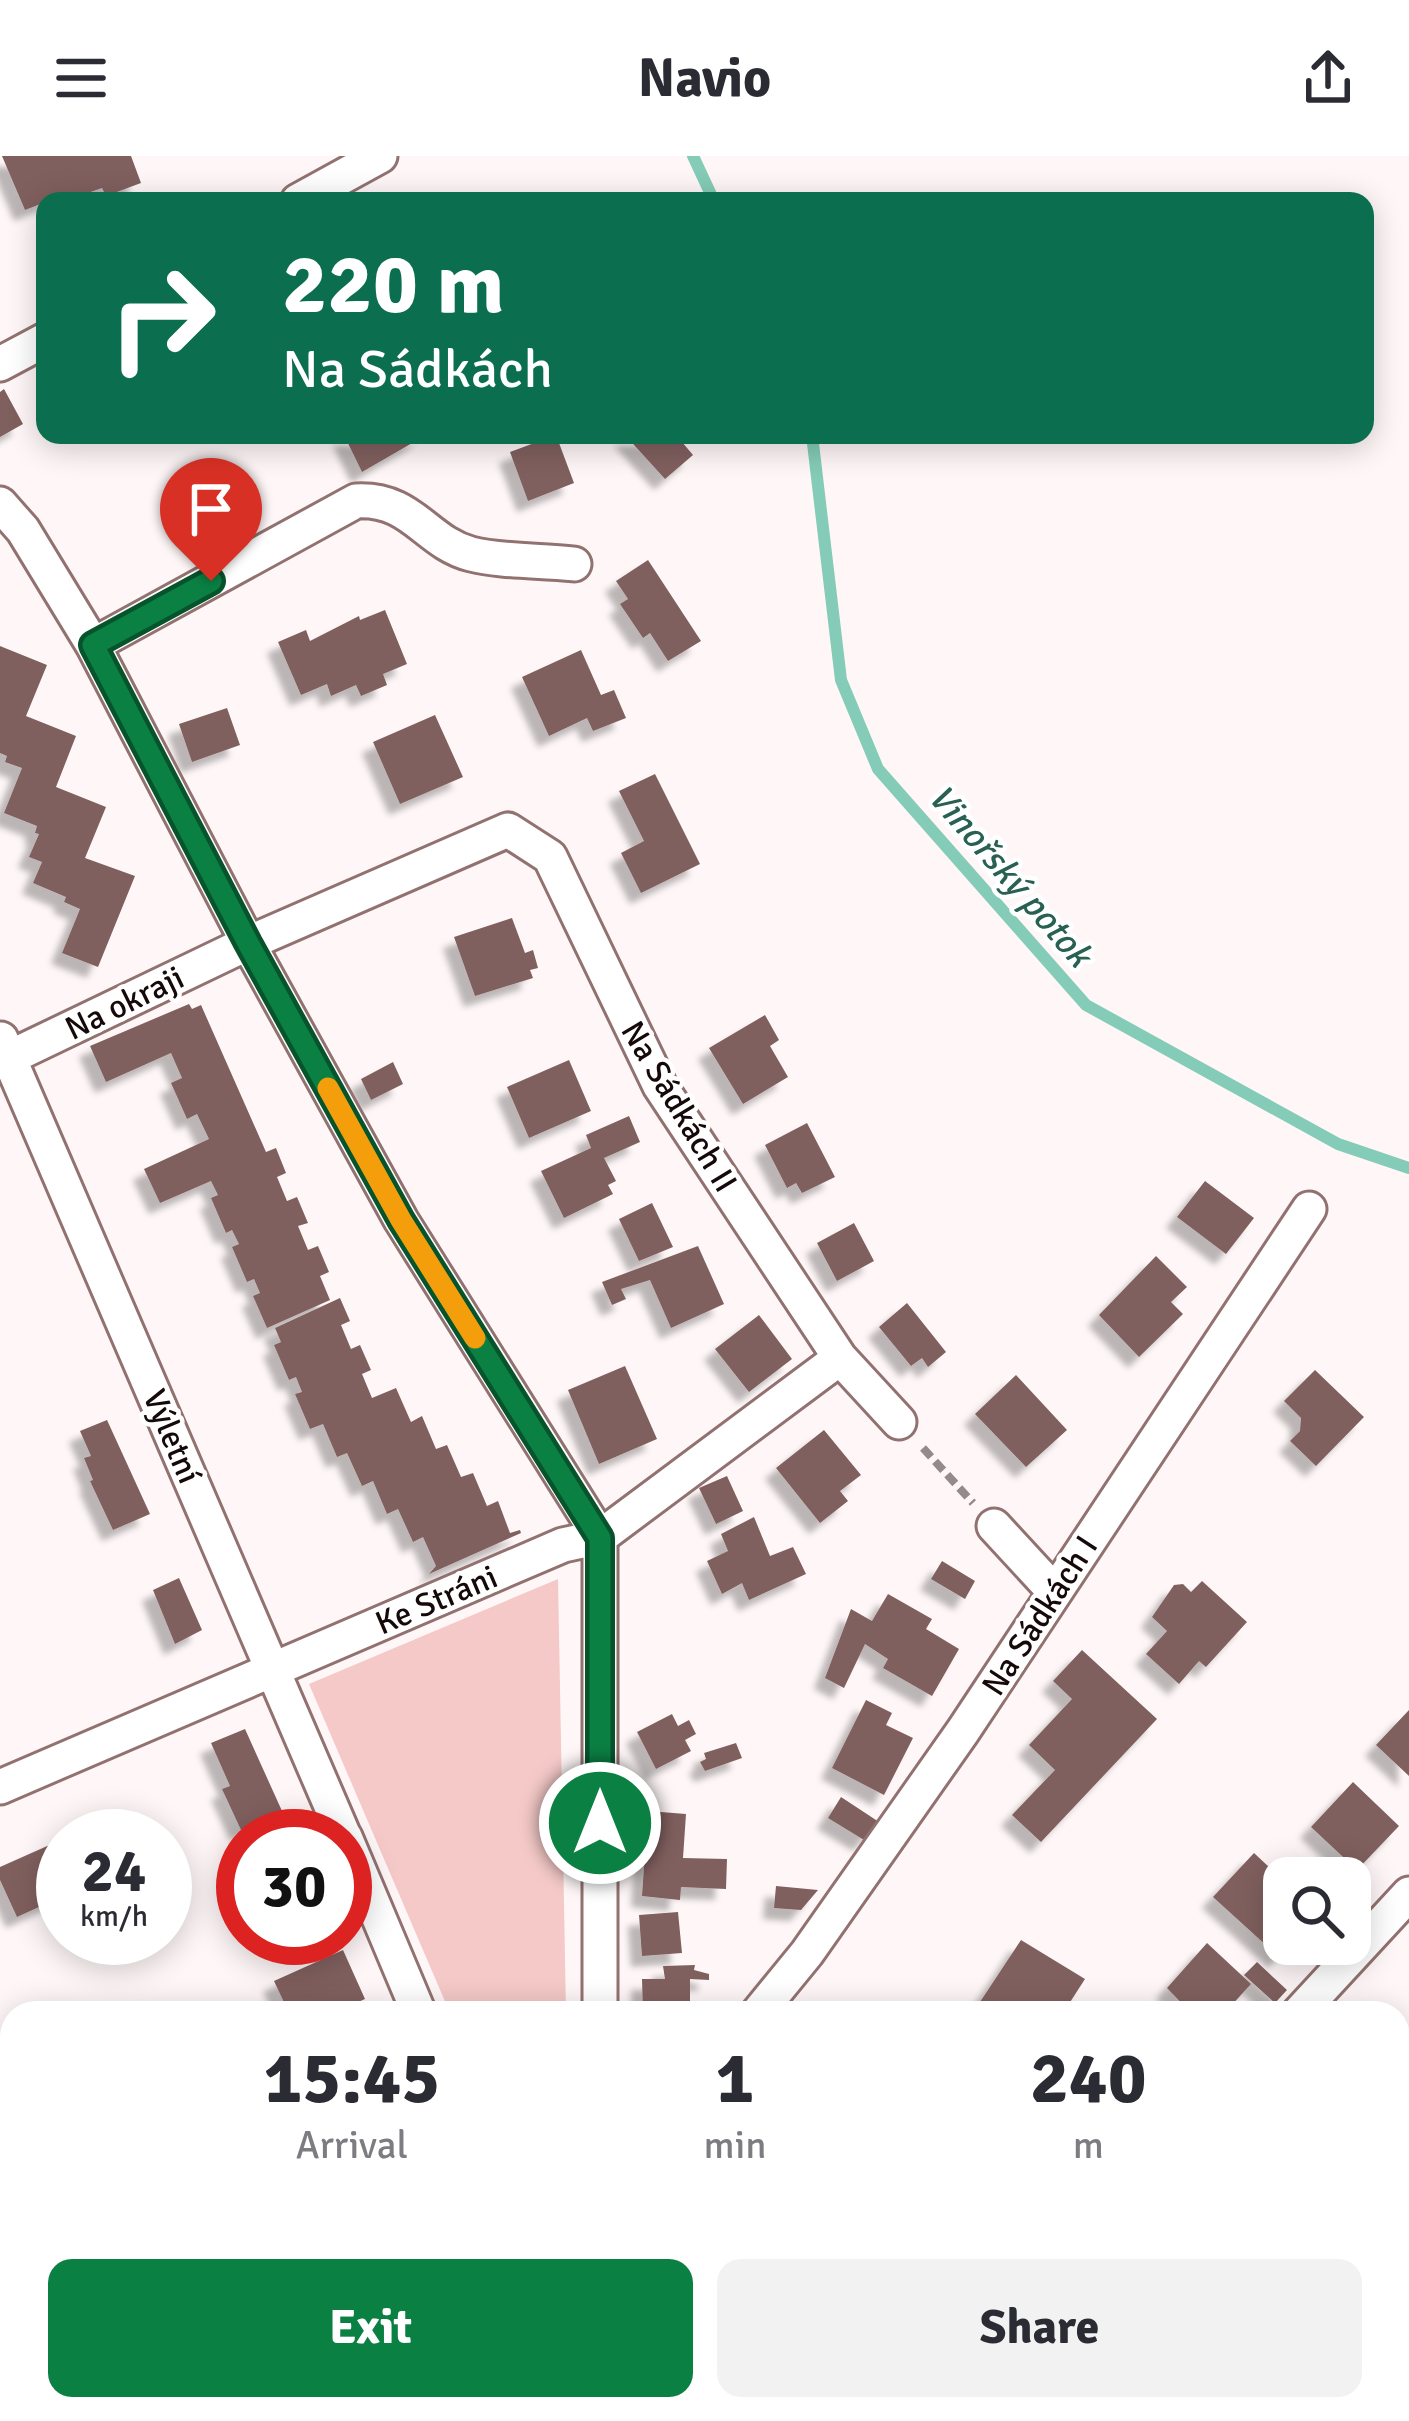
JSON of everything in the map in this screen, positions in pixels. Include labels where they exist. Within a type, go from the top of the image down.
[{"type":"street","points":[[314,192],[380,156]]},
{"type":"street","points":[[0,364],[36,345]]},
{"type":"street","points":[[93,645],[356,501],[388,502],[455,548],[475,556],[574,563]]},
{"type":"street","points":[[0,503],[23,530],[93,645],[248,943],[401,1220],[600,1538],[599,2001]]},
{"type":"street","name":"Na Sádkách II","points":[[248,943],[508,830],[550,857],[660,1086],[840,1358],[899,1422]]},
{"type":"street","name":"Na okraji","points":[[3,1052],[248,943]]},
{"type":"street","name":"Výletní","points":[[3,1052],[333,1809]]},
{"type":"street","name":"Na Sádkách I","points":[[768,2001],[937,1768],[1310,1209]]},
{"type":"street","name":"Ke Stráni","points":[[0,1787],[563,1545],[600,1538],[840,1358]]},
{"type":"street","points":[[994,1526],[1053,1590]]},
{"type":"street","points":[[1309,2001],[1409,1894]]},
{"type":"street","name":"Výletní","points":[[372,1901],[414,2001]]},
{"type":"path","points":[[899,1422],[994,1526]]},
{"type":"shaded area","points":[[558,1579],[566,2001],[445,2001],[372,1831],[372,1809],[363,1809],[309,1684]]},
{"type":"building","points":[[2,156],[131,156],[141,183],[117,192],[102,188],[36,192],[36,206],[25,210]]},
{"type":"building","points":[[4,389],[23,424],[0,437],[0,392]]},
{"type":"building","points":[[348,444],[410,444],[362,472]]},
{"type":"building","points":[[532,444],[559,444],[574,483],[528,501],[510,452]]},
{"type":"building","points":[[633,444],[684,444],[693,455],[665,479]]},
{"type":"building","points":[[648,560],[701,641],[668,661],[650,633],[643,638],[620,604],[628,599],[616,581]]},
{"type":"building","points":[[385,610],[407,664],[383,674],[387,685],[361,696],[356,685],[331,696],[327,684],[301,695],[278,642],[306,630],[310,641],[359,616],[360,620]]},
{"type":"building","points":[[0,646],[47,665],[26,716],[76,736],[56,787],[106,807],[85,858],[135,876],[98,967],[62,953],[80,909],[64,902],[66,897],[33,883],[42,862],[29,857],[39,834],[35,833],[37,826],[4,813],[22,768],[5,762],[7,756],[0,753]]},
{"type":"building","points":[[581,650],[601,695],[614,690],[626,718],[593,731],[587,718],[549,736],[522,677]]},
{"type":"building","points":[[227,708],[240,745],[192,762],[179,724]]},
{"type":"building","points":[[435,715],[463,777],[400,804],[373,742]]},
{"type":"building","points":[[655,774],[700,864],[641,893],[621,853],[644,841],[619,791]]},
{"type":"building","points":[[512,918],[525,953],[533,950],[538,968],[530,970],[533,978],[475,996],[454,937]]},
{"type":"building","points":[[189,1004],[192,1009],[201,1005],[266,1152],[276,1148],[286,1173],[277,1177],[287,1201],[297,1197],[308,1223],[298,1226],[308,1250],[318,1246],[329,1272],[320,1276],[330,1300],[267,1328],[253,1296],[260,1293],[254,1279],[247,1282],[232,1247],[239,1244],[232,1230],[226,1233],[211,1198],[218,1195],[211,1181],[160,1203],[144,1169],[209,1139],[197,1114],[187,1119],[171,1083],[182,1078],[171,1053],[106,1082],[90,1046]]},
{"type":"building","points":[[765,1015],[779,1040],[770,1046],[788,1077],[743,1104],[709,1048]]},
{"type":"building","points":[[569,1060],[591,1111],[529,1138],[507,1087]]},
{"type":"building","points":[[393,1062],[403,1084],[371,1100],[361,1079]]},
{"type":"building","points":[[629,1116],[640,1142],[604,1158],[616,1181],[608,1185],[613,1194],[564,1218],[541,1171],[591,1148],[586,1135]]},
{"type":"building","points":[[807,1123],[835,1177],[802,1193],[796,1183],[787,1188],[765,1145]]},
{"type":"building","points":[[1205,1181],[1254,1218],[1226,1254],[1177,1217]]},
{"type":"building","points":[[652,1203],[673,1247],[639,1261],[619,1219]]},
{"type":"building","points":[[854,1223],[874,1261],[837,1281],[817,1243]]},
{"type":"building","points":[[698,1246],[724,1304],[671,1328],[650,1280],[621,1289],[626,1299],[612,1305],[602,1282]]},
{"type":"building","points":[[1156,1256],[1187,1287],[1171,1302],[1183,1314],[1139,1357],[1099,1315]]},
{"type":"building","points":[[340,1298],[350,1321],[341,1325],[351,1349],[360,1345],[371,1370],[362,1374],[372,1398],[396,1388],[411,1422],[422,1416],[436,1449],[447,1445],[461,1477],[473,1473],[487,1506],[498,1501],[510,1533],[521,1533],[429,1574],[436,1566],[423,1537],[413,1542],[398,1509],[387,1514],[373,1481],[362,1486],[347,1453],[337,1457],[323,1424],[310,1429],[295,1394],[302,1392],[296,1377],[289,1380],[274,1345],[281,1342],[275,1328]]},
{"type":"building","points":[[907,1303],[946,1352],[928,1367],[922,1358],[911,1366],[879,1327]]},
{"type":"building","points":[[759,1315],[792,1359],[749,1392],[715,1349]]},
{"type":"building","points":[[625,1366],[657,1439],[599,1464],[568,1390]]},
{"type":"building","points":[[1315,1370],[1364,1417],[1316,1466],[1290,1441],[1300,1431],[1301,1418],[1284,1401]]},
{"type":"building","points":[[1016,1375],[1067,1430],[1026,1467],[975,1414]]},
{"type":"building","points":[[107,1420],[150,1514],[113,1530],[90,1481],[84,1458],[91,1456],[80,1431]]},
{"type":"building","points":[[824,1430],[861,1475],[840,1491],[848,1501],[820,1523],[776,1468]]},
{"type":"building","points":[[727,1476],[743,1511],[716,1524],[699,1488]]},
{"type":"building","points":[[754,1517],[770,1556],[793,1547],[806,1574],[749,1600],[742,1583],[722,1594],[707,1561],[728,1551],[721,1534]]},
{"type":"building","points":[[942,1561],[975,1581],[965,1599],[931,1579]]},
{"type":"building","points":[[179,1578],[202,1630],[175,1644],[153,1590]]},
{"type":"building","points":[[1202,1581],[1247,1622],[1206,1667],[1199,1661],[1179,1684],[1146,1654],[1167,1631],[1152,1617],[1174,1585],[1183,1584],[1191,1592]]},
{"type":"building","points":[[888,1594],[932,1619],[926,1629],[959,1649],[932,1696],[883,1668],[888,1659],[865,1644],[844,1688],[825,1678],[851,1609],[872,1621]]},
{"type":"building","points":[[1082,1650],[1157,1719],[1041,1842],[1012,1815],[1055,1770],[1029,1745],[1072,1699],[1053,1681]]},
{"type":"building","points":[[866,1700],[892,1713],[886,1725],[913,1738],[884,1795],[832,1768]]},
{"type":"building","points":[[1409,1710],[1409,1776],[1376,1745]]},
{"type":"building","points":[[672,1714],[678,1726],[689,1720],[696,1734],[685,1740],[691,1751],[656,1769],[637,1732]]},
{"type":"building","points":[[245,1729],[281,1809],[231,1809],[222,1789],[230,1786],[211,1743]]},
{"type":"building","points":[[736,1743],[742,1758],[705,1771],[700,1762],[706,1759],[704,1753]]},
{"type":"building","points":[[1353,1782],[1399,1826],[1369,1857],[1343,1857],[1311,1827]]},
{"type":"building","points":[[841,1797],[879,1822],[864,1840],[828,1818]]},
{"type":"building","points":[[648,1811],[686,1814],[683,1858],[727,1859],[726,1889],[681,1887],[680,1900],[642,1896]]},
{"type":"building","points":[[36,1851],[36,1908],[17,1917],[0,1880],[0,1867]]},
{"type":"building","points":[[1254,1853],[1263,1861],[1263,1942],[1213,1897]]},
{"type":"building","points":[[776,1886],[818,1890],[801,1910],[774,1908]]},
{"type":"building","points":[[678,1912],[682,1953],[642,1956],[639,1915]]},
{"type":"building","points":[[1021,1940],[1085,1979],[1071,2001],[981,2001]]},
{"type":"building","points":[[1207,1943],[1251,1984],[1235,2001],[1179,2001],[1167,1988]]},
{"type":"building","points":[[1257,1962],[1287,1990],[1273,2001],[1244,1975]]},
{"type":"building","points":[[310,1965],[350,1965],[365,1999],[360,2001],[283,2001],[274,1981]]},
{"type":"building","points":[[695,1965],[694,1970],[709,1974],[709,1980],[690,1979],[690,2001],[643,2001],[642,1979],[665,1979],[663,1966]]},
{"type":"waterway","name":"Vinořský potok","points":[[693,156],[710,192]]},
{"type":"waterway","name":"Vinořský potok","points":[[813,444],[841,680],[878,769],[1086,1005],[1338,1144],[1409,1168]]},
{"type":"slow traffic","points":[[328,1088],[401,1220],[475,1338]]},
{"type":"route","points":[[211,581],[93,645],[248,943],[401,1220],[600,1538],[600,1823]]}]
